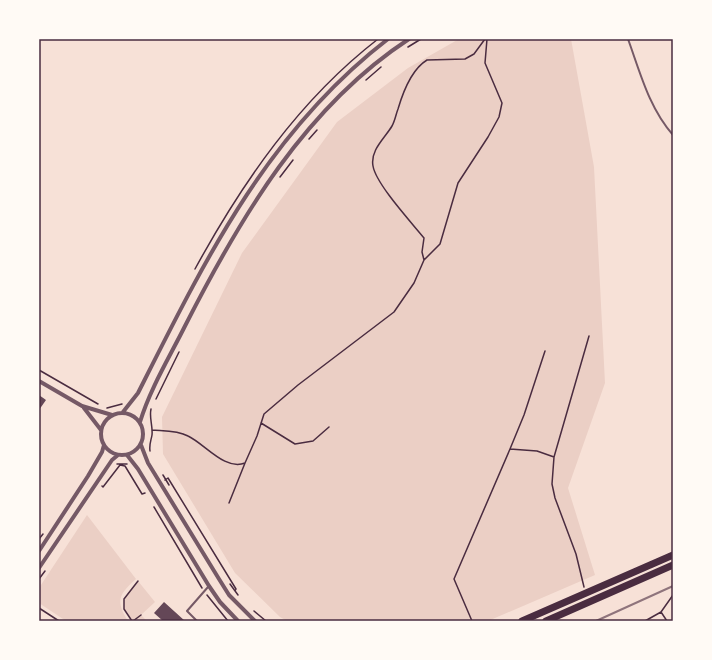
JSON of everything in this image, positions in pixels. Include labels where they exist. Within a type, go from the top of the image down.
[{"type":"highway","points":[[522,621],[673,555]]},
{"type":"highway","points":[[546,621],[673,565]]},
{"type":"street","points":[[123,412],[138,393],[217,241],[264,169],[311,109],[341,79],[388,39]]},
{"type":"street","points":[[140,422],[148,399],[200,296],[249,210],[265,187],[300,140],[343,92],[374,65],[409,39]]},
{"type":"street","points":[[39,381],[82,406],[91,414],[101,430],[104,445],[102,452],[88,476],[39,551]]},
{"type":"street","points":[[82,406],[112,415]]},
{"type":"street","points":[[101,430],[103,424],[112,415],[123,412],[130,414],[140,422],[144,433],[141,444],[137,449],[127,455],[118,455],[107,449],[104,445]]},
{"type":"street","points":[[141,444],[148,463],[158,481],[229,595],[255,621]]},
{"type":"street","points":[[39,568],[112,460],[118,455]]},
{"type":"street","points":[[127,455],[149,487],[209,586],[220,602],[238,621]]},
{"type":"lane","points":[[628,39],[654,108],[662,122],[673,134]]},
{"type":"lane","points":[[197,621],[188,611],[204,590],[209,586]]},
{"type":"path","points":[[405,50],[421,39]]},
{"type":"path","points":[[229,503],[257,436],[264,414],[298,385],[394,312],[414,283],[424,260],[440,244],[458,182],[488,137],[499,117],[502,103],[485,63],[486,39]]},
{"type":"path","points":[[424,260],[422,252],[424,238],[378,178],[373,165],[375,151],[382,138],[392,126],[398,106],[415,70],[427,60],[465,59],[474,54],[486,39]]},
{"type":"path","points":[[365,81],[383,66]]},
{"type":"path","points":[[304,144],[319,127]]},
{"type":"path","points":[[278,179],[296,156]]},
{"type":"path","points":[[586,592],[576,554],[555,498],[552,484],[554,457],[589,336]]},
{"type":"path","points":[[155,400],[180,350]]},
{"type":"path","points":[[472,621],[454,579],[524,415],[545,351]]},
{"type":"path","points":[[152,407],[149,417],[152,430],[149,445],[152,456]]},
{"type":"path","points":[[261,423],[295,444],[313,441],[329,427]]},
{"type":"path","points":[[152,430],[188,435],[226,462],[238,466],[245,463]]},
{"type":"path","points":[[510,449],[537,451],[554,457]]},
{"type":"path","points":[[102,486],[117,464],[124,463],[128,465],[144,490],[149,487]]},
{"type":"path","points":[[161,472],[234,591],[242,600]]},
{"type":"path","points":[[158,481],[164,477]]},
{"type":"path","points":[[168,478],[236,589],[234,591]]},
{"type":"path","points":[[39,579],[45,571]]},
{"type":"path","points":[[138,581],[124,599],[124,609],[132,621],[141,615]]},
{"type":"path","points":[[645,621],[661,612],[673,595]]},
{"type":"path","points":[[39,608],[59,621]]},
{"type":"path","points":[[250,608],[266,621]]},
{"type":"path","points":[[661,612],[667,621]]},
{"type":"shaded area","points":[[459,39],[571,39],[594,167],[605,383],[568,488],[595,575],[488,621],[287,621],[280,617],[235,573],[163,454],[162,417],[242,253],[337,122],[408,68]]},
{"type":"shaded area","points":[[87,515],[136,579],[126,589],[120,603],[128,621],[66,621],[39,603],[39,588]]},
{"type":"shaded area","points":[[138,581],[155,602],[141,615],[147,621],[132,621],[124,609],[124,599]]},
{"type":"building","points":[[39,395],[46,400],[39,410]]},
{"type":"building","points":[[164,602],[185,621],[163,621],[154,613]]},
{"type":"railway","points":[[596,621],[673,586]]}]
